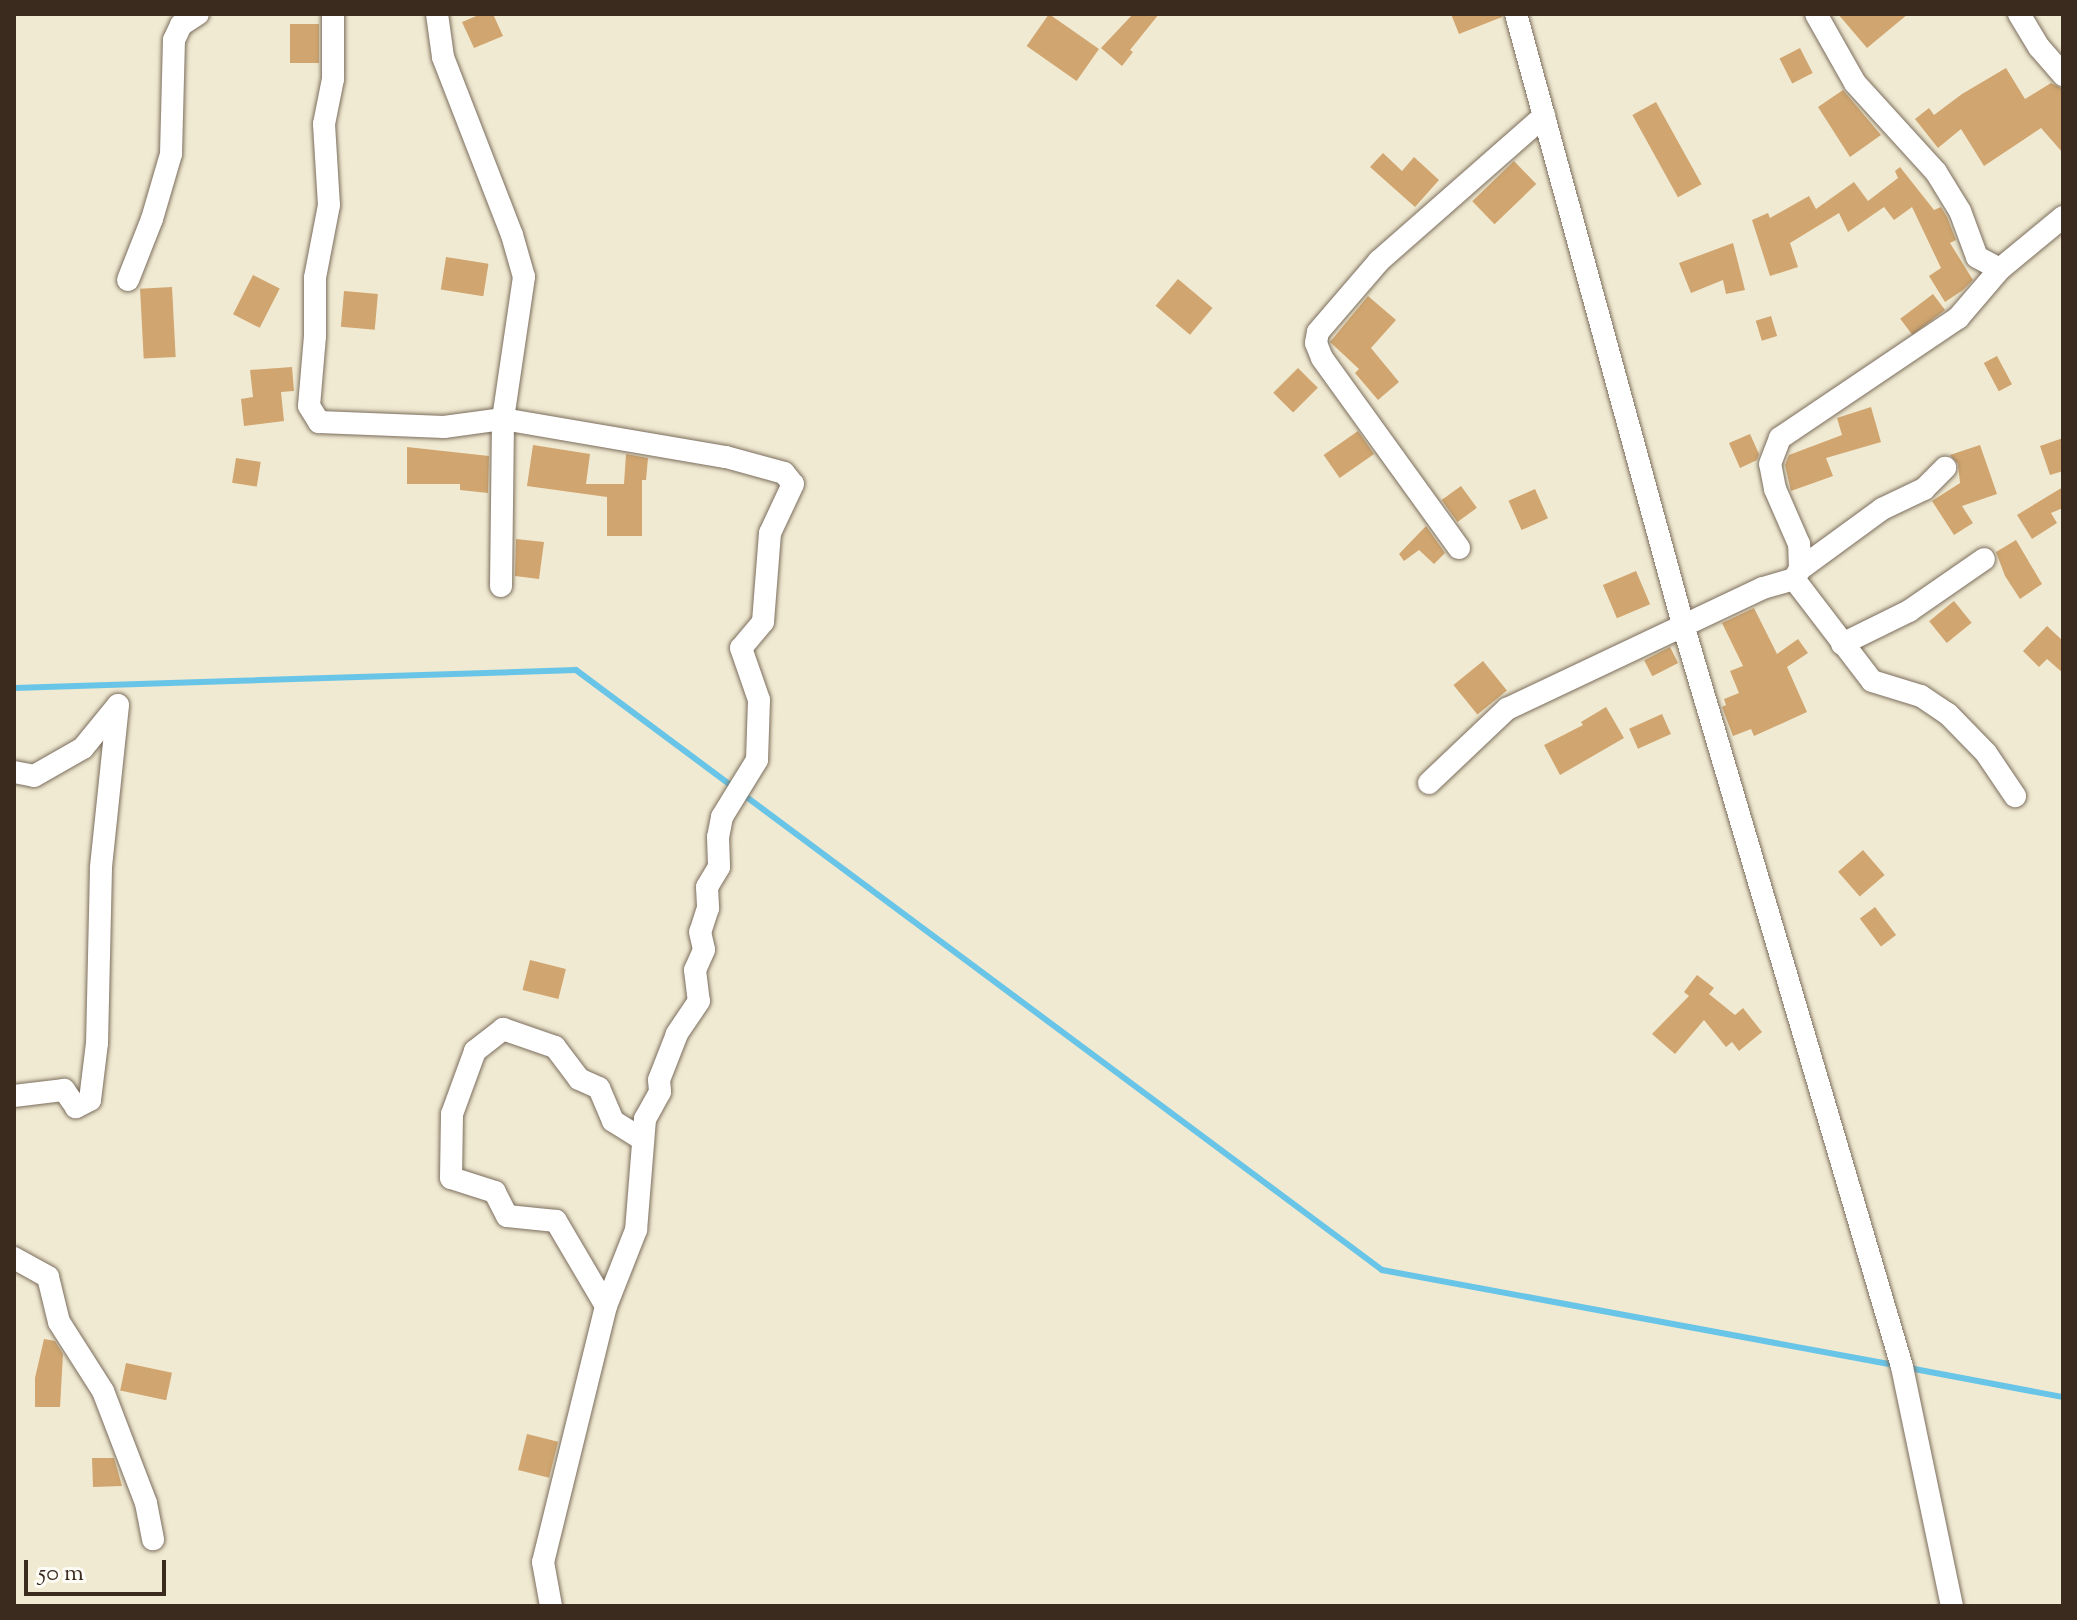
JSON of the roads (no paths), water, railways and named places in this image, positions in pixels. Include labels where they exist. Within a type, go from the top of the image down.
[{"type":"street","points":[[128,280],[152,219],[171,154],[174,40],[181,25],[198,14]]},
{"type":"street","points":[[333,14],[333,79],[324,124],[329,205],[315,278],[315,336],[309,406],[312,416],[319,422],[362,426],[444,427],[503,419],[726,457],[784,473],[793,484],[770,533],[763,622],[741,648],[759,700],[757,760],[722,817],[718,837],[719,867],[707,887],[708,908],[700,932],[704,950],[695,970],[699,1001],[677,1034],[659,1080],[660,1092],[645,1119],[636,1230],[606,1306],[543,1562],[551,1606]]},
{"type":"street","points":[[437,14],[443,57],[512,235],[524,277],[503,419],[501,586]]},
{"type":"street","points":[[1516,14],[1684,628],[1902,1367],[1952,1606]]},
{"type":"street","points":[[1816,14],[1855,83],[1936,172],[1960,211],[1977,257],[2000,269]]},
{"type":"street","points":[[2019,14],[2039,47],[2063,75]]},
{"type":"street","points":[[1459,548],[1322,358],[1316,343],[1318,332],[1379,261],[1544,116]]},
{"type":"street","points":[[2015,796],[1986,753],[1948,714],[1921,696],[1872,681],[1842,644],[1797,574],[1799,544],[1775,489],[1770,464],[1780,438],[1958,318],[2000,269],[2063,217]]},
{"type":"street","points":[[1429,783],[1507,709],[1797,574],[1882,509],[1924,489],[1945,468]]},
{"type":"street","points":[[1842,644],[1909,611],[1984,559]]},
{"type":"street","points":[[14,772],[34,776],[83,748],[118,705],[101,868],[97,1043],[90,1100],[76,1107],[64,1090],[14,1096]]},
{"type":"street","points":[[606,1306],[556,1221],[507,1216],[495,1192],[451,1178],[452,1114],[475,1051],[503,1029],[555,1047],[579,1079],[599,1088],[613,1121],[642,1139]]},
{"type":"street","points":[[14,1258],[48,1277],[59,1322],[103,1391],[146,1503],[153,1539]]},
{"type":"waterway","points":[[14,688],[576,670],[1382,1270],[1894,1365]]},
{"type":"waterway","points":[[1909,1368],[2063,1397]]}]
